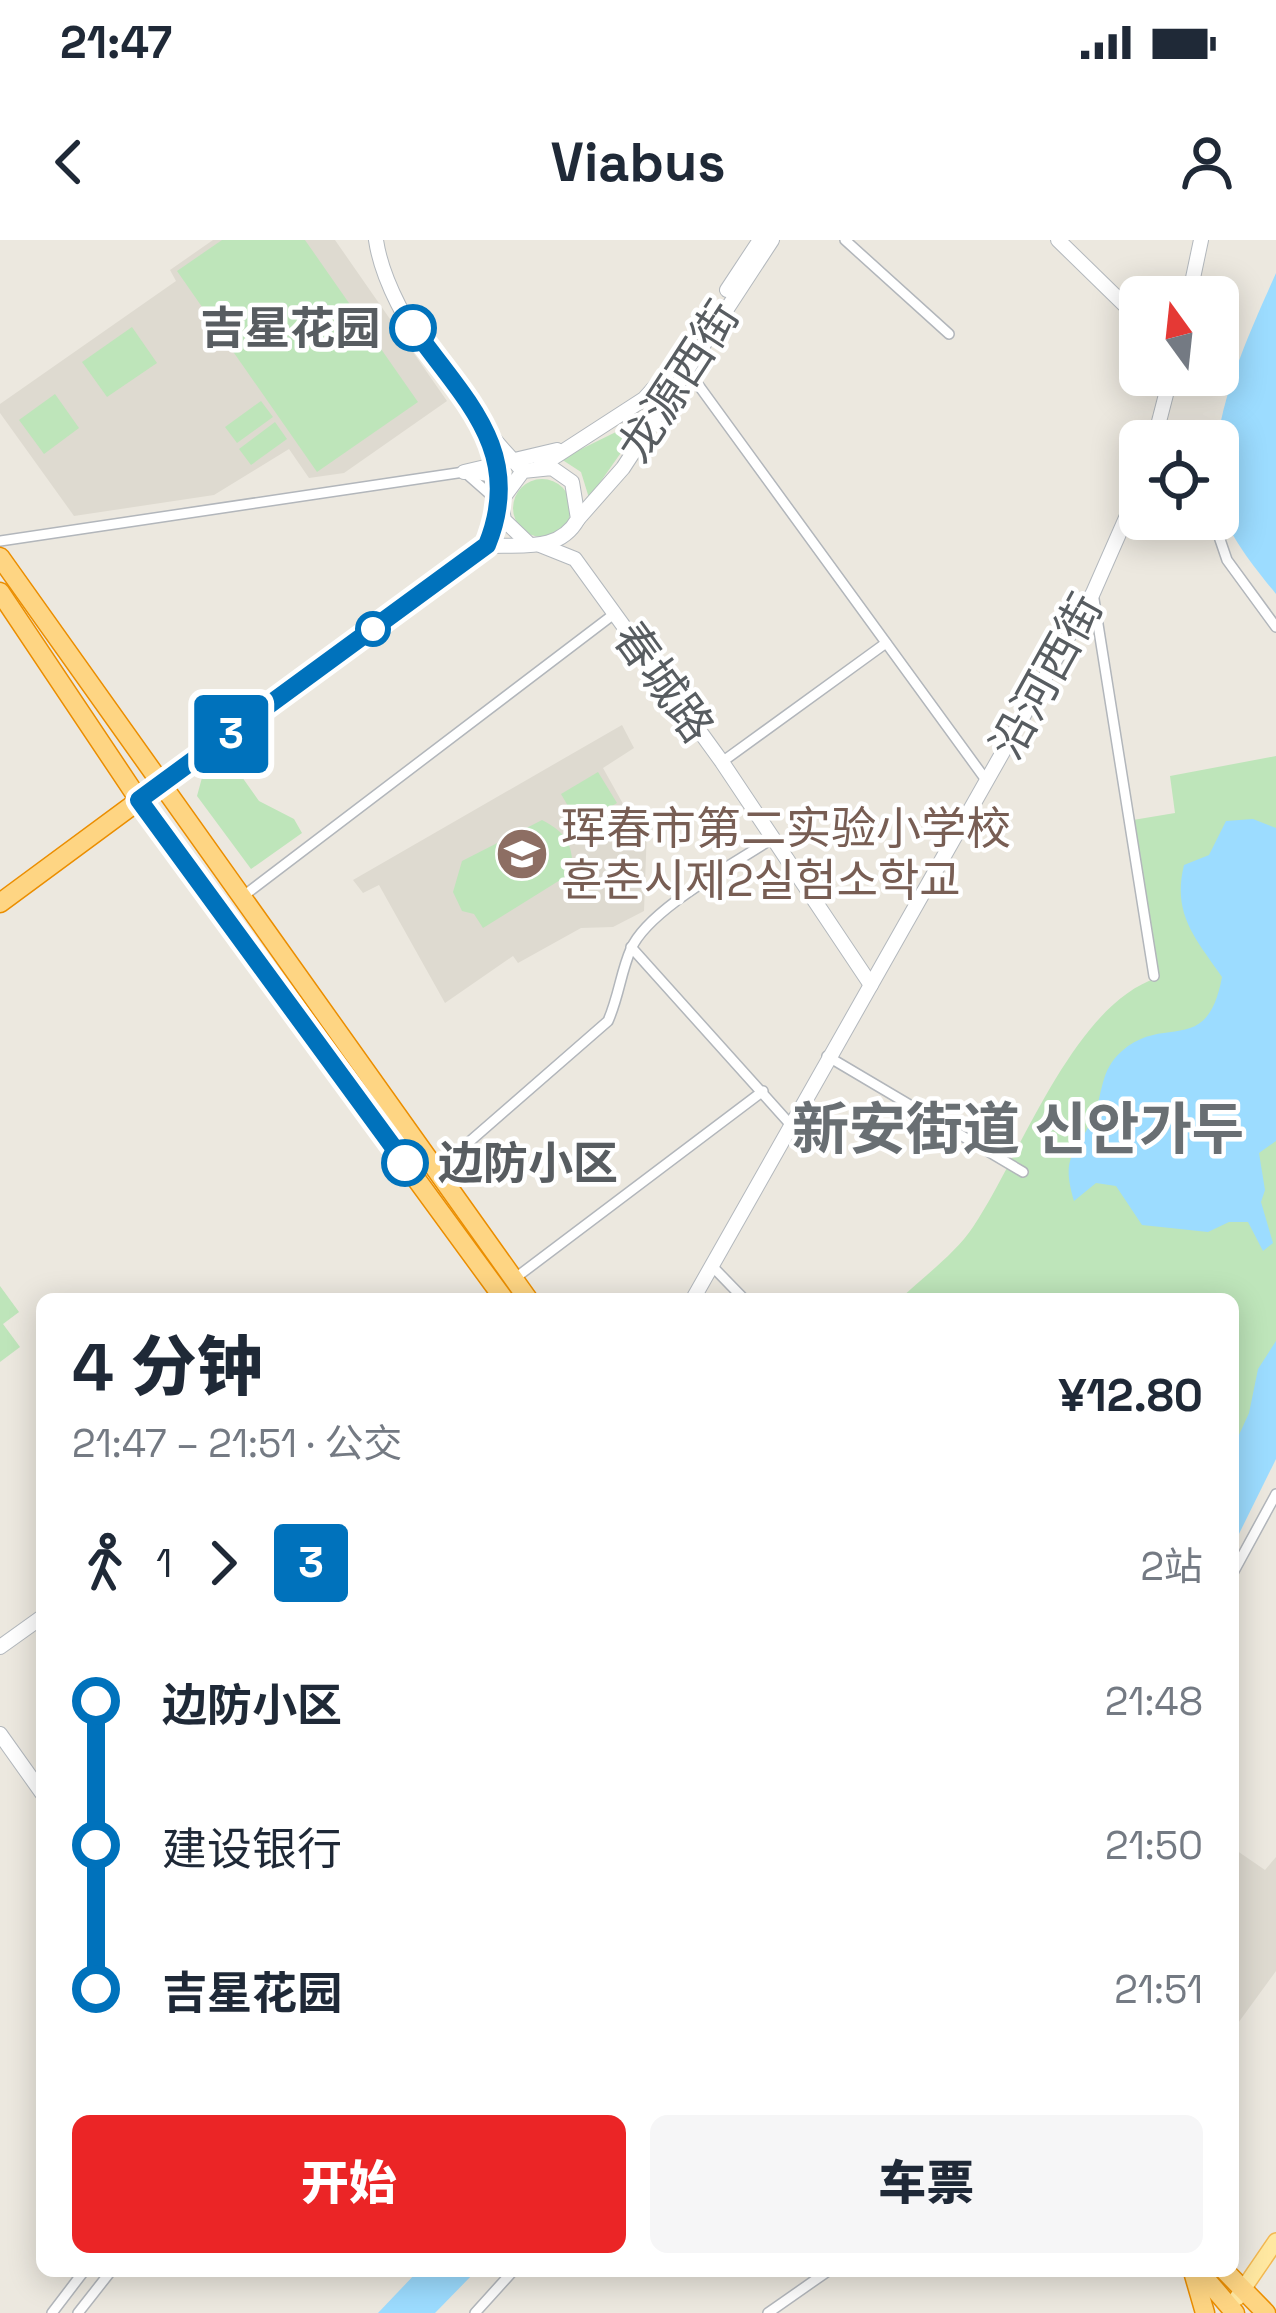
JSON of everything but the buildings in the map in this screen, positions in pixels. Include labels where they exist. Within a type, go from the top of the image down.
[{"type":"highway","points":[[0,557],[437,1170],[501,1292]]},
{"type":"highway","points":[[0,592],[139,800],[501,1292]]},
{"type":"highway","points":[[0,903],[163,784]]},
{"type":"highway","points":[[1197,2277],[1205,2313]]},
{"type":"highway","points":[[1203,2277],[1236,2305],[1266,2313]]},
{"type":"main road","points":[[163,784],[487,545],[509,472],[406,317],[386,279],[376,240]]},
{"type":"main road","name":"龙源西街","points":[[539,467],[644,400],[679,362],[760,240]]},
{"type":"main road","name":"龙源西街","points":[[577,521],[623,468],[772,240]]},
{"type":"main road","points":[[1058,240],[1119,300]]},
{"type":"main road","points":[[1194,276],[1202,240]]},
{"type":"main road","points":[[509,472],[579,444]]},
{"type":"main road","points":[[464,472],[539,467],[563,473],[572,482],[575,559],[510,530],[502,504]]},
{"type":"main road","points":[[487,545],[561,540],[577,521]]},
{"type":"main road","name":"沿河西街","points":[[696,1293],[1093,593],[1119,534]]},
{"type":"main road","name":"春城路","points":[[575,559],[722,762],[871,985]]},
{"type":"main road","points":[[0,1647],[36,1621]]},
{"type":"main road","points":[[0,1734],[36,1785]]},
{"type":"main road","points":[[1236,2305],[1276,2241]]},
{"type":"main road","points":[[1236,2305],[1276,2257]]},
{"type":"street","points":[[845,240],[949,334]]},
{"type":"street","points":[[686,368],[986,780]]},
{"type":"street","points":[[0,541],[464,472],[502,504]]},
{"type":"street","points":[[1221,540],[1228,560],[1276,627]]},
{"type":"street","points":[[1093,593],[1154,976]]},
{"type":"street","points":[[242,897],[614,614]]},
{"type":"street","points":[[722,762],[886,643]]},
{"type":"street","points":[[437,1170],[608,1021],[623,987],[631,947],[656,918],[773,838]]},
{"type":"street","points":[[631,947],[790,1124]]},
{"type":"street","points":[[827,1056],[1024,1172]]},
{"type":"street","points":[[501,1292],[763,1091]]},
{"type":"street","points":[[712,1266],[738,1293]]},
{"type":"street","points":[[1239,1562],[1276,1494]]},
{"type":"street","points":[[52,2313],[79,2277]]},
{"type":"street","points":[[78,2313],[106,2277]]},
{"type":"street","points":[[475,2313],[508,2277]]},
{"type":"street","points":[[768,2313],[819,2277]]},
{"type":"shaded area","points":[[213,240],[335,240],[447,401],[344,473],[309,478],[289,449],[214,495],[74,516],[0,413],[0,404],[176,281],[170,270]]},
{"type":"shaded area","name":"珲春市第二实验小学校 훈춘시제2실험소학교","points":[[622,725],[634,748],[603,768],[627,811],[633,808],[647,828],[644,911],[613,927],[581,928],[518,963],[513,956],[445,1003],[379,885],[363,893],[353,880]]},
{"type":"shaded area","points":[[1239,1852],[1265,1870],[1276,1857],[1276,1971],[1239,2022]]},
{"type":"green space","points":[[222,240],[305,240],[418,402],[317,472],[177,271]]},
{"type":"green space","points":[[132,327],[157,363],[107,397],[82,362]]},
{"type":"green space","points":[[55,394],[79,428],[44,454],[19,420]]},
{"type":"green space","points":[[261,401],[273,417],[237,443],[225,427]]},
{"type":"green space","points":[[640,414],[644,420],[589,498],[581,472],[561,459],[622,429]]},
{"type":"green space","points":[[275,422],[287,439],[251,465],[239,449]]},
{"type":"green space","points":[[542,479],[563,487],[571,508],[563,529],[542,537],[521,529],[513,508],[521,487]]},
{"type":"green space","points":[[1276,756],[1276,1370],[1239,1440],[1239,1293],[907,1293],[973,1227],[1051,1086],[1099,1018],[1127,994],[1157,978],[1133,820],[1175,813],[1170,776]]},
{"type":"green space","points":[[230,760],[259,801],[294,819],[302,833],[251,869],[197,796],[206,763]]},
{"type":"green space","points":[[598,772],[617,803],[579,825],[561,794]]},
{"type":"green space","points":[[542,820],[567,840],[573,872],[483,928],[474,914],[462,911],[453,892],[462,861]]},
{"type":"green space","points":[[0,1286],[19,1312],[3,1324],[20,1347],[0,1362]]},
{"type":"water","points":[[1276,273],[1276,594],[1237,540],[1239,420],[1222,420],[1227,396],[1239,396],[1239,362]]},
{"type":"water","points":[[1253,819],[1276,828],[1276,1141],[1259,1153],[1265,1190],[1261,1202],[1273,1243],[1263,1251],[1248,1222],[1229,1222],[1208,1232],[1142,1225],[1116,1186],[1096,1183],[1074,1201],[1069,1174],[1072,1156],[1115,1059],[1138,1040],[1195,1026],[1215,1002],[1222,977],[1188,925],[1181,898],[1184,865],[1209,855],[1226,821]]},
{"type":"water","points":[[1276,1341],[1276,1459],[1239,1534],[1239,1435],[1258,1369]]},
{"type":"water","points":[[412,2277],[470,2277],[435,2313],[378,2313]]},
{"type":"bus line","name":"3","points":[[405,1163],[139,800],[487,545],[502,509],[498,466],[488,435],[413,328]]},
{"type":"place","name":"吉星花园","points":[[413,328]]},
{"type":"place","name":"珲春市第二实验小学校 훈춘시제2실험소학교","points":[[522,854]]},
{"type":"place","name":"边防小区","points":[[405,1163]]},
{"type":"district","name":"新安街道 신안가두","points":[[1018,1129]]}]
